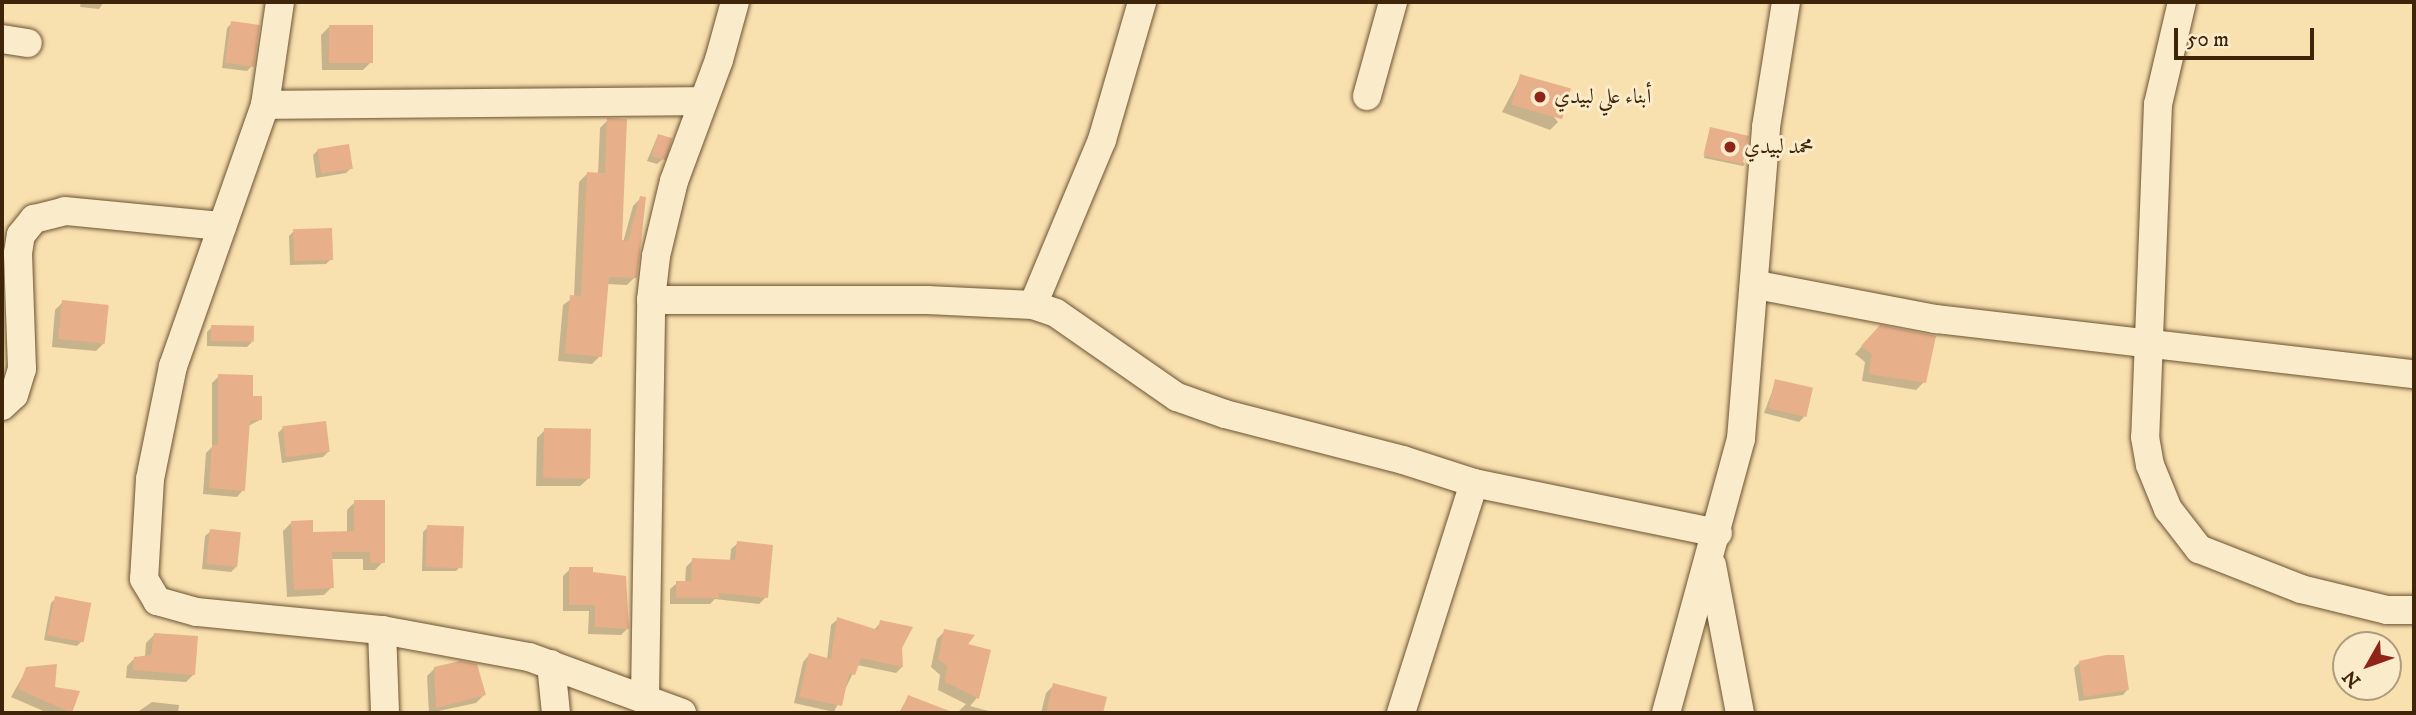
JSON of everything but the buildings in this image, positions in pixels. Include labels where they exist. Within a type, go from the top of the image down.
[{"type":"street","points":[[280,2],[265,105],[173,366],[150,478],[144,579],[157,601],[197,612],[382,630],[551,664],[682,713]]},
{"type":"street","points":[[645,697],[651,300],[674,181],[735,2]]},
{"type":"street","points":[[1033,305],[1102,140],[1142,2]]},
{"type":"street","points":[[1367,96],[1393,2]]},
{"type":"street","points":[[1666,713],[1711,560],[1741,439],[1756,285],[1766,127],[1786,2]]},
{"type":"street","points":[[2182,2],[2158,104],[2145,437],[2150,465],[2168,509],[2199,550],[2301,589],[2387,610],[2414,610]]},
{"type":"street","points":[[265,105],[702,101]]},
{"type":"street","points":[[2,406],[13,395],[22,369],[18,253],[21,235],[34,219],[65,211],[222,226]]},
{"type":"street","points":[[1756,285],[1936,319],[2414,374]]},
{"type":"street","points":[[651,300],[927,300],[1033,305],[1056,313],[1177,397],[1474,484],[1718,533]]},
{"type":"street","points":[[1402,713],[1474,484]]},
{"type":"street","points":[[1711,560],[1740,713]]},
{"type":"street","points":[[382,630],[385,713]]},
{"type":"street","points":[[551,664],[556,713]]},
{"type":"place","name":"أبناء علي لبيدي","points":[[1540,97]]},
{"type":"place","name":"محمد لبيدي","points":[[1730,147]]}]
